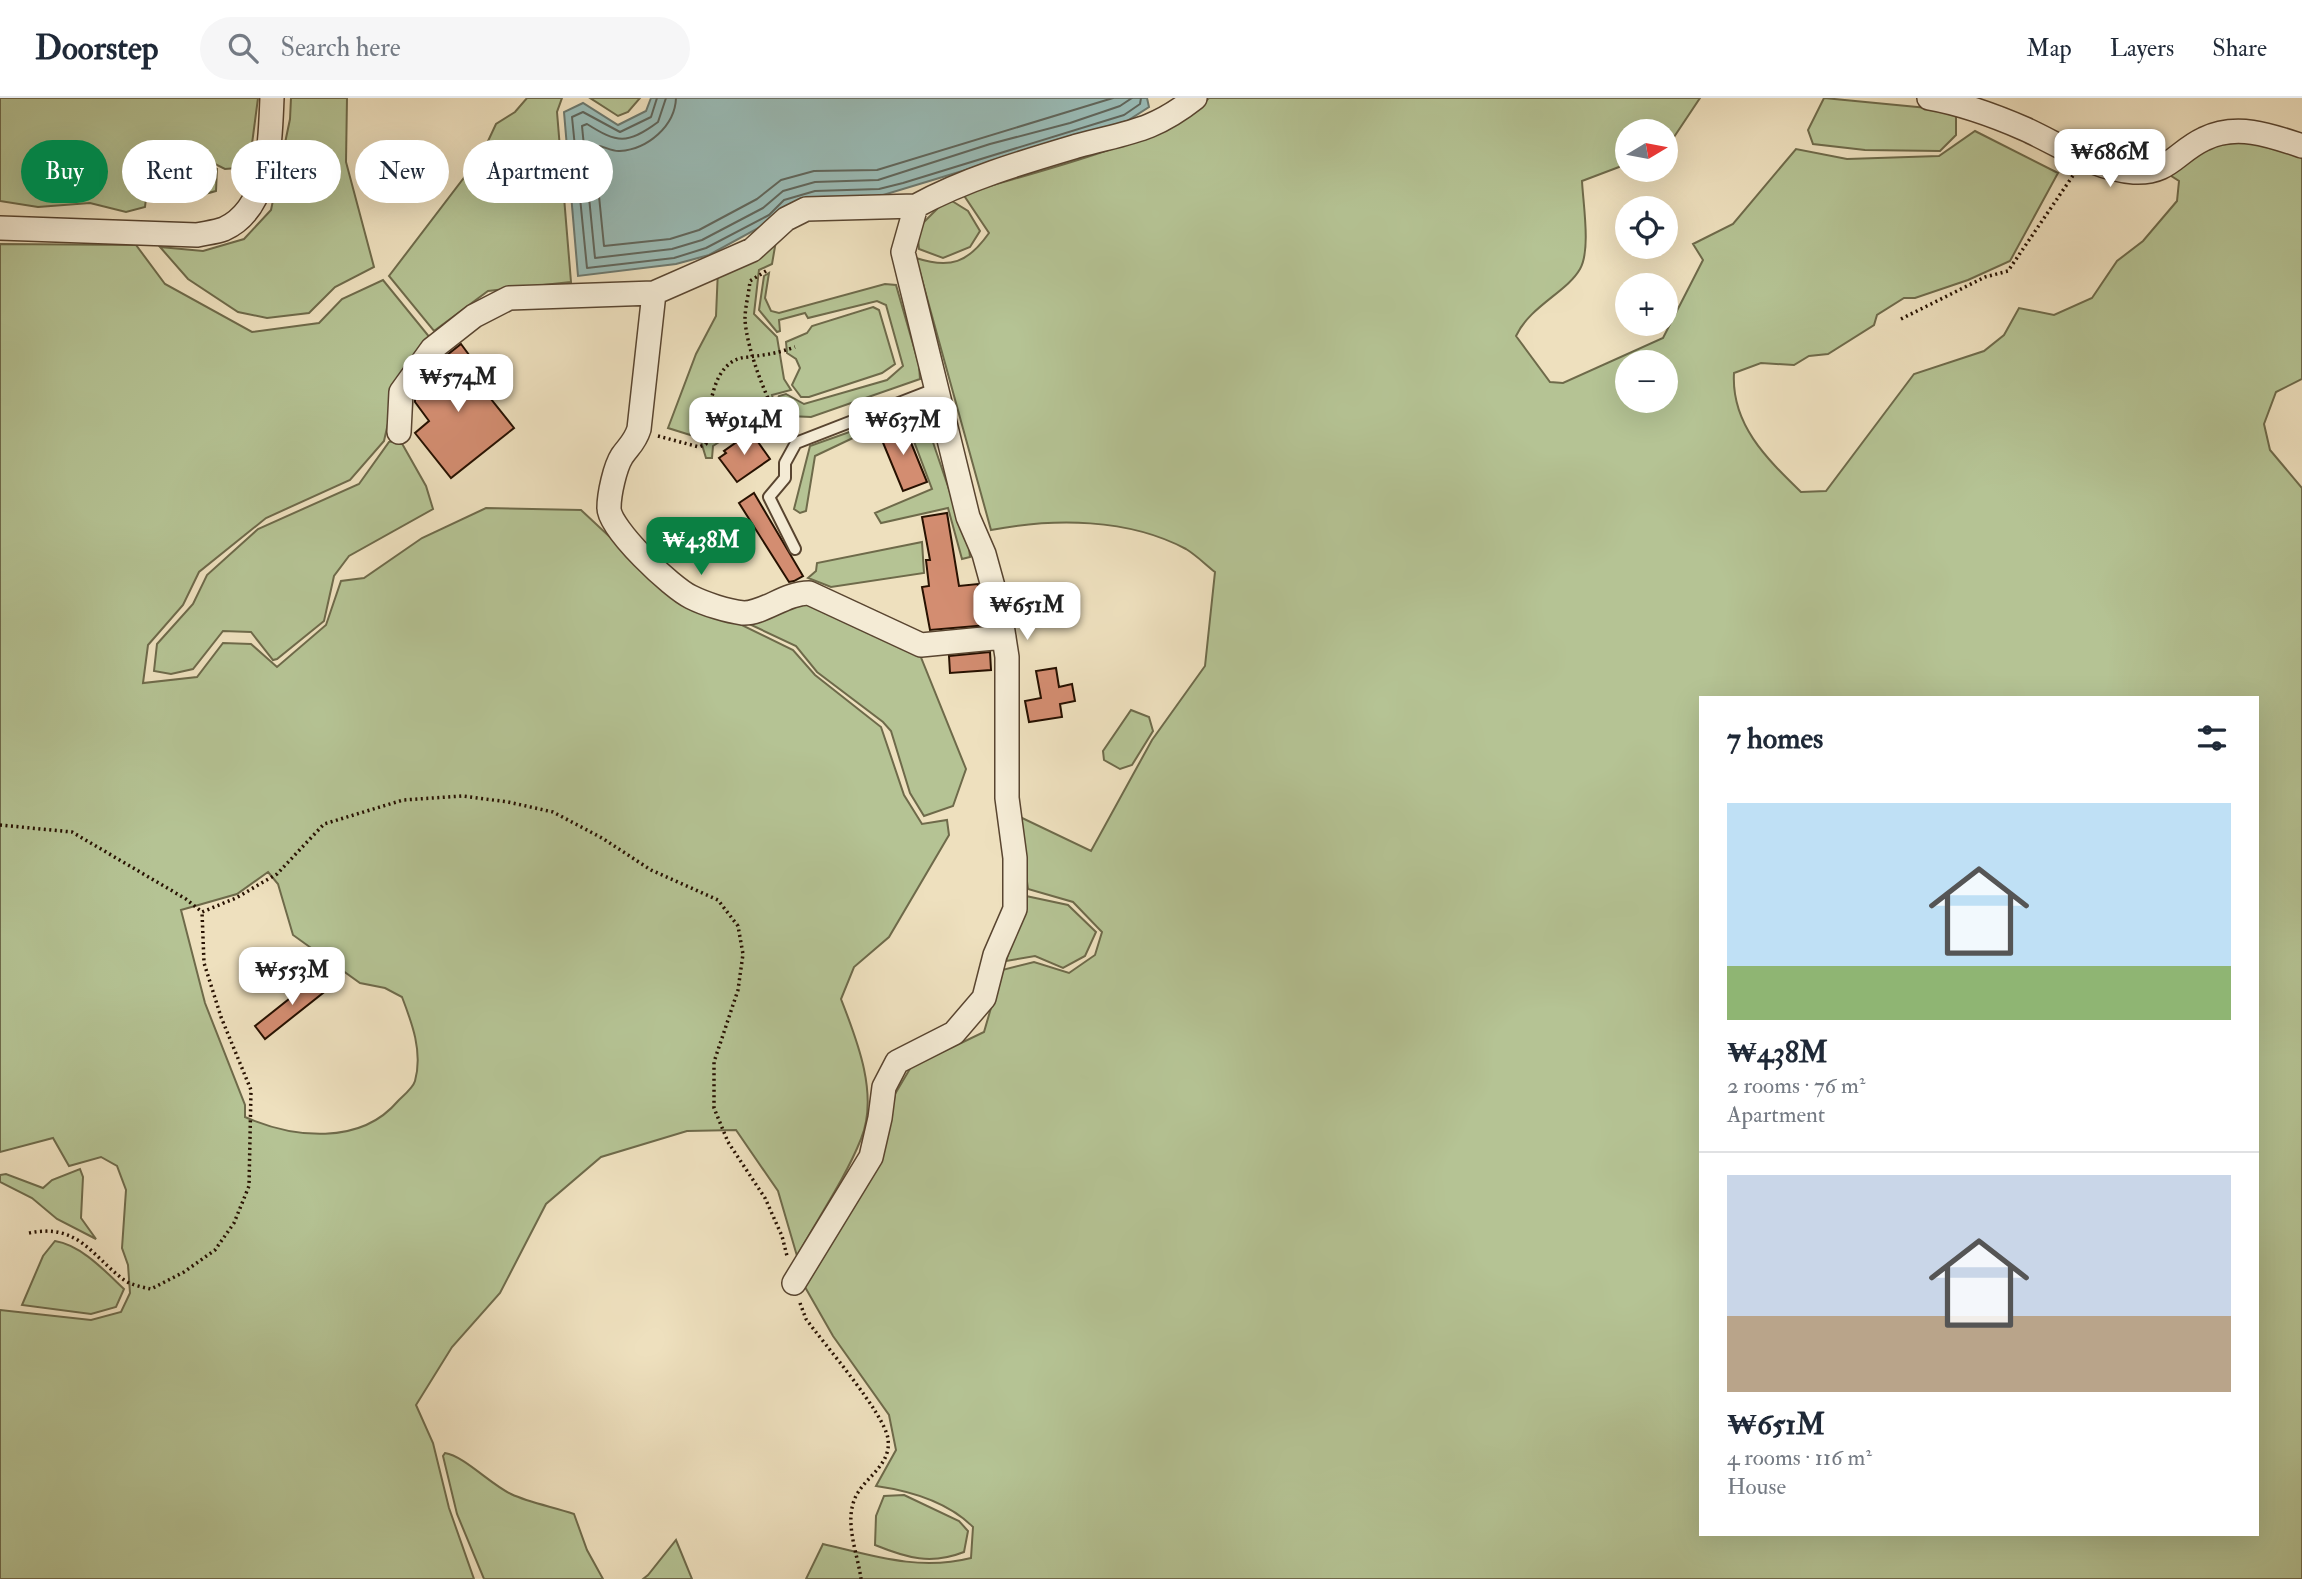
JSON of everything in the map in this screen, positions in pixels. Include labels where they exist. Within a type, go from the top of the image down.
[{"type":"street","points":[[0,228],[197,235],[225,229],[251,208],[263,177],[272,98]]},
{"type":"street","points":[[399,432],[401,392],[432,349],[474,316],[509,298],[654,293],[752,250],[786,219],[806,209],[916,206],[946,190],[1076,147],[1146,129],[1170,107],[1195,98]]},
{"type":"street","points":[[1929,98],[1969,105],[2085,158],[2131,172],[2155,172],[2203,139],[2227,131],[2254,132],[2302,146]]},
{"type":"street","points":[[794,1283],[871,1157],[884,1087],[897,1062],[954,1033],[984,998],[995,955],[1015,909],[1016,858],[1007,798],[1007,657],[1000,612],[984,554],[968,517],[903,252],[916,206]]},
{"type":"street","points":[[654,293],[639,429],[635,443],[622,456],[609,508],[611,520],[649,562],[690,597],[747,613],[794,593],[809,593],[921,645],[1004,637]]},
{"type":"lane","points":[[794,550],[769,497],[785,478],[785,463],[796,443],[935,389]]},
{"type":"path","points":[[1901,319],[1985,277],[2008,271],[2085,158]]},
{"type":"path","points":[[766,271],[750,281],[745,320],[777,421],[796,443]]},
{"type":"path","points":[[639,429],[699,447],[706,444],[713,388],[725,367],[747,356],[755,358],[796,346]]},
{"type":"path","points":[[201,912],[236,898],[277,874],[324,824],[403,800],[463,796],[509,802],[552,812],[602,838],[651,870],[718,900],[737,926],[743,954],[738,990],[714,1062],[714,1108],[728,1142],[765,1198],[782,1236],[806,1319],[881,1418],[888,1441],[883,1465],[853,1504],[852,1532],[861,1579]]},
{"type":"path","points":[[0,825],[72,832],[186,899],[201,912],[204,963],[221,1017],[251,1090],[249,1186],[234,1223],[215,1250],[184,1272],[151,1289],[126,1282],[89,1247],[67,1234],[48,1229],[29,1233]]},
{"type":"green space","points":[[0,98],[258,98],[253,140],[231,140],[231,168],[217,165],[217,140],[122,140],[122,203],[145,203],[145,207],[126,212],[90,203],[38,207],[0,201]]},
{"type":"green space","points":[[291,98],[347,98],[346,162],[374,267],[335,287],[309,313],[267,318],[238,312],[188,279],[160,247],[203,251],[244,239],[271,210],[272,203],[341,203],[341,140],[286,140]]},
{"type":"green space","points":[[527,98],[562,98],[557,112],[559,140],[489,140],[496,124],[515,112]]},
{"type":"green space","points":[[590,98],[640,98],[628,112],[618,116]]},
{"type":"green space","points":[[1209,98],[1700,98],[1678,131],[1678,119],[1615,119],[1615,169],[1582,181],[1586,239],[1580,269],[1530,316],[1516,336],[1550,382],[1563,383],[1615,360],[1615,413],[1678,413],[1678,350],[1636,350],[1664,336],[1678,336],[1678,309],[1703,260],[1693,244],[1733,224],[1796,149],[1847,159],[1939,156],[1975,131],[2058,173],[2010,261],[1968,280],[1915,298],[1904,298],[1877,315],[1874,325],[1828,354],[1809,356],[1794,365],[1761,363],[1734,373],[1738,408],[1753,439],[1801,492],[1826,491],[1914,374],[1984,351],[2004,335],[2019,308],[2054,315],[2092,298],[2117,261],[2143,241],[2177,201],[2179,181],[2165,172],[2207,147],[2252,140],[2302,157],[2302,379],[2276,392],[2264,424],[2270,450],[2302,488],[2302,1579],[806,1579],[823,1544],[915,1562],[952,1562],[971,1558],[973,1527],[963,1518],[928,1499],[876,1486],[896,1450],[889,1415],[833,1336],[805,1287],[882,1160],[895,1094],[911,1067],[984,1032],[1002,970],[1034,962],[1069,973],[1095,955],[1102,932],[1073,902],[1028,889],[1018,816],[1091,851],[1152,740],[1205,666],[1215,572],[1186,549],[1140,531],[1090,523],[1040,524],[991,530],[916,258],[939,263],[957,261],[974,251],[989,233],[963,194],[1129,142],[1162,129],[1189,114]]},
{"type":"green space","points":[[1824,98],[1938,109],[1956,115],[1956,135],[1940,151],[1865,150],[1813,144],[1808,130]]},
{"type":"green space","points":[[463,179],[463,203],[564,203],[571,282],[488,291],[434,331],[389,276],[445,203],[449,203],[449,197]]},
{"type":"green space","points":[[952,201],[968,211],[980,231],[970,247],[943,258],[919,249],[917,229],[943,203]]},
{"type":"green space","points":[[777,235],[772,264],[759,270],[754,314],[777,337],[784,379],[791,390],[772,395],[774,403],[713,446],[712,458],[706,458],[700,438],[668,428],[696,354],[716,316],[718,269]]},
{"type":"green space","points":[[0,244],[136,245],[165,284],[252,332],[319,323],[342,299],[383,280],[431,339],[398,379],[384,441],[350,480],[266,518],[199,572],[183,605],[148,645],[143,683],[197,677],[223,643],[251,644],[277,667],[326,625],[341,581],[364,578],[422,538],[486,508],[581,510],[626,552],[684,597],[793,650],[815,675],[881,727],[904,795],[922,824],[947,820],[949,835],[889,937],[854,967],[841,999],[864,1068],[868,1104],[866,1122],[847,1169],[797,1256],[778,1191],[736,1130],[687,1131],[601,1157],[546,1204],[500,1293],[452,1347],[416,1405],[433,1443],[449,1508],[474,1579],[0,1579],[0,1310],[91,1320],[121,1312],[130,1293],[128,1265],[122,1248],[126,1190],[117,1166],[101,1157],[69,1166],[53,1138],[0,1152]],"holes":[[[268,872],[278,884],[293,935],[360,983],[385,988],[402,997],[406,1007],[417,1049],[415,1081],[408,1092],[382,1115],[365,1125],[325,1134],[304,1133],[284,1130],[245,1117],[245,1105],[205,1003],[181,910],[237,894]]]},
{"type":"green space","points":[[769,273],[765,298],[771,311],[779,313],[885,284],[896,285],[919,365],[920,379],[811,417],[788,416],[776,402],[779,396],[786,394],[804,404],[887,380],[903,366],[886,305],[877,301],[808,318],[805,313],[779,320],[780,331],[777,332],[759,310],[764,276]]},
{"type":"green space","points":[[873,307],[879,310],[895,364],[882,373],[809,397],[801,397],[792,385],[800,368],[796,359],[787,353],[786,342],[807,333],[812,326]]},
{"type":"green space","points":[[923,413],[970,557],[962,559],[948,508],[881,523],[875,513],[932,489],[904,415]]},
{"type":"green space","points":[[875,425],[874,428],[815,456],[806,511],[800,513],[794,509],[810,446]]},
{"type":"green space","points":[[400,440],[426,486],[433,509],[349,556],[334,576],[324,621],[277,659],[273,660],[251,632],[223,631],[193,669],[171,674],[154,671],[157,644],[193,604],[207,575],[258,529],[359,484],[389,442]]},
{"type":"green space","points":[[922,542],[924,573],[831,587],[808,578],[816,571],[817,563]]},
{"type":"green space","points":[[803,600],[920,655],[966,769],[953,806],[924,816],[910,793],[891,731],[883,722],[817,672],[796,646],[747,623]]},
{"type":"green space","points":[[1131,710],[1149,717],[1153,731],[1132,765],[1120,769],[1104,760],[1103,751]]},
{"type":"green space","points":[[1026,896],[1068,905],[1096,932],[1085,956],[1063,968],[1035,956],[1006,961]]},
{"type":"green space","points":[[80,1169],[83,1177],[81,1218],[96,1239],[57,1219],[32,1198],[0,1182],[0,1175],[6,1174],[43,1188],[52,1180]]},
{"type":"green space","points":[[55,1241],[65,1243],[83,1253],[124,1289],[116,1307],[91,1314],[22,1305],[43,1256]]},
{"type":"green space","points":[[445,1453],[460,1459],[511,1494],[574,1514],[587,1550],[603,1579],[484,1579],[457,1514],[443,1456]]},
{"type":"green space","points":[[904,1495],[959,1521],[968,1531],[964,1552],[930,1559],[875,1545],[876,1516],[884,1496]]},
{"type":"green space","points":[[676,1540],[692,1579],[643,1579],[648,1575]]},
{"type":"water","points":[[651,98],[1147,98],[1149,107],[1127,121],[880,196],[817,197],[788,206],[773,220],[709,255],[676,264],[578,276],[572,203],[613,203],[613,140],[566,140],[564,112],[583,103],[618,125],[646,111]]},
{"type":"building","points":[[461,344],[475,363],[467,369],[514,428],[451,478],[415,433],[429,421],[415,402],[415,397],[442,359]]},
{"type":"building","points":[[903,423],[927,482],[903,491],[879,433]]},
{"type":"building","points":[[751,432],[770,459],[737,482],[719,458],[726,453],[724,451]]},
{"type":"building","points":[[754,493],[803,576],[794,581],[789,582],[739,503]]},
{"type":"building","points":[[947,513],[959,586],[978,584],[988,625],[930,630],[922,587],[929,586],[926,560],[930,560],[922,517]]},
{"type":"building","points":[[990,652],[991,670],[950,673],[949,656]]},
{"type":"building","points":[[1056,668],[1059,687],[1072,684],[1075,701],[1060,704],[1062,717],[1029,722],[1025,701],[1041,698],[1036,671]]},
{"type":"building","points":[[318,976],[328,989],[265,1039],[255,1026]]}]
